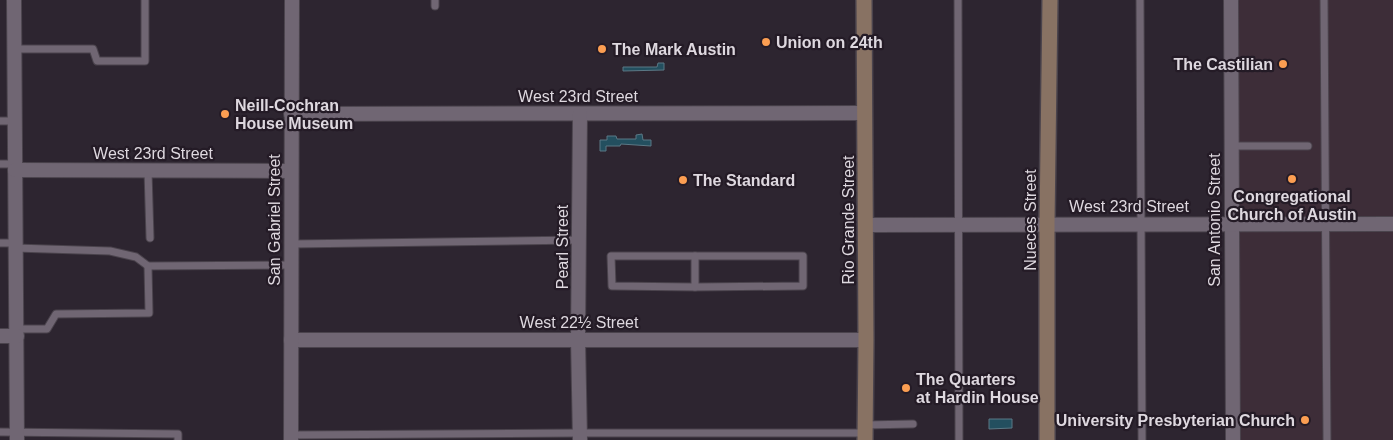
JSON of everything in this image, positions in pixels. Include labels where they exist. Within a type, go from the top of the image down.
[{"type":"street","points":[[14,0],[17,436]]},
{"type":"street","name":"San Gabriel Street","points":[[291,438],[292,0]]},
{"type":"street","name":"Rio Grande Street","points":[[864,0],[865,433]]},
{"type":"street","name":"Nueces Street","points":[[1047,440],[1050,0]]},
{"type":"street","name":"San Antonio Street","points":[[1232,0],[1231,224],[1233,440]]},
{"type":"street","name":"West 23rd Street","points":[[291,114],[865,113]]},
{"type":"street","name":"Pearl Street","points":[[580,114],[578,339],[580,436]]},
{"type":"street","name":"West 23rd Street","points":[[15,167],[148,171],[291,171]]},
{"type":"street","name":"West 23rd Street","points":[[865,225],[1047,223],[1393,224]]},
{"type":"street","points":[[0,336],[17,332]]},
{"type":"street","name":"West 22½ Street","points":[[291,340],[866,340]]},
{"type":"lane","points":[[15,49],[92,49],[97,60],[145,61],[145,0]]},
{"type":"lane","points":[[958,0],[959,440]]},
{"type":"lane","points":[[1140,0],[1142,440]]},
{"type":"lane","points":[[1324,0],[1327,440]]},
{"type":"lane","points":[[0,121],[15,121]]},
{"type":"lane","points":[[1231,146],[1308,146]]},
{"type":"lane","points":[[0,164],[15,167]]},
{"type":"lane","points":[[148,171],[150,238]]},
{"type":"lane","points":[[292,244],[580,240]]},
{"type":"lane","points":[[0,243],[15,246],[110,251],[136,257],[148,266],[292,265]]},
{"type":"lane","points":[[611,256],[696,256],[803,256],[804,286],[612,286],[611,256]]},
{"type":"lane","points":[[695,287],[696,256]]},
{"type":"lane","points":[[17,332],[47,329],[56,314],[149,313],[148,266]]},
{"type":"lane","points":[[291,438],[865,433],[913,424]]},
{"type":"lane","points":[[0,432],[17,436],[178,434],[178,440]]},
{"type":"shaded area","points":[[1237,0],[1393,0],[1393,440],[1239,440]]},
{"type":"water","points":[[658,63],[664,63],[664,70],[623,71],[623,67],[657,67]]},
{"type":"water","points":[[642,134],[643,140],[651,140],[651,146],[621,144],[620,146],[606,146],[606,151],[600,151],[600,140],[607,140],[607,136],[616,136],[617,139],[636,139],[636,135]]},
{"type":"water","points":[[989,419],[1012,419],[1012,428],[989,429]]},
{"type":"place","name":"Union on 24th","points":[[766,42]]},
{"type":"place","name":"The Mark Austin","points":[[602,49]]},
{"type":"place","name":"The Castilian","points":[[1283,64]]},
{"type":"place","name":"Neill-Cochran House Museum","points":[[225,114]]},
{"type":"place","name":"Congregational Church of Austin","points":[[1292,179]]},
{"type":"place","name":"The Standard","points":[[683,180]]},
{"type":"place","name":"The Quarters at Hardin House","points":[[906,388]]},
{"type":"place","name":"University Presbyterian Church","points":[[1305,420]]}]
